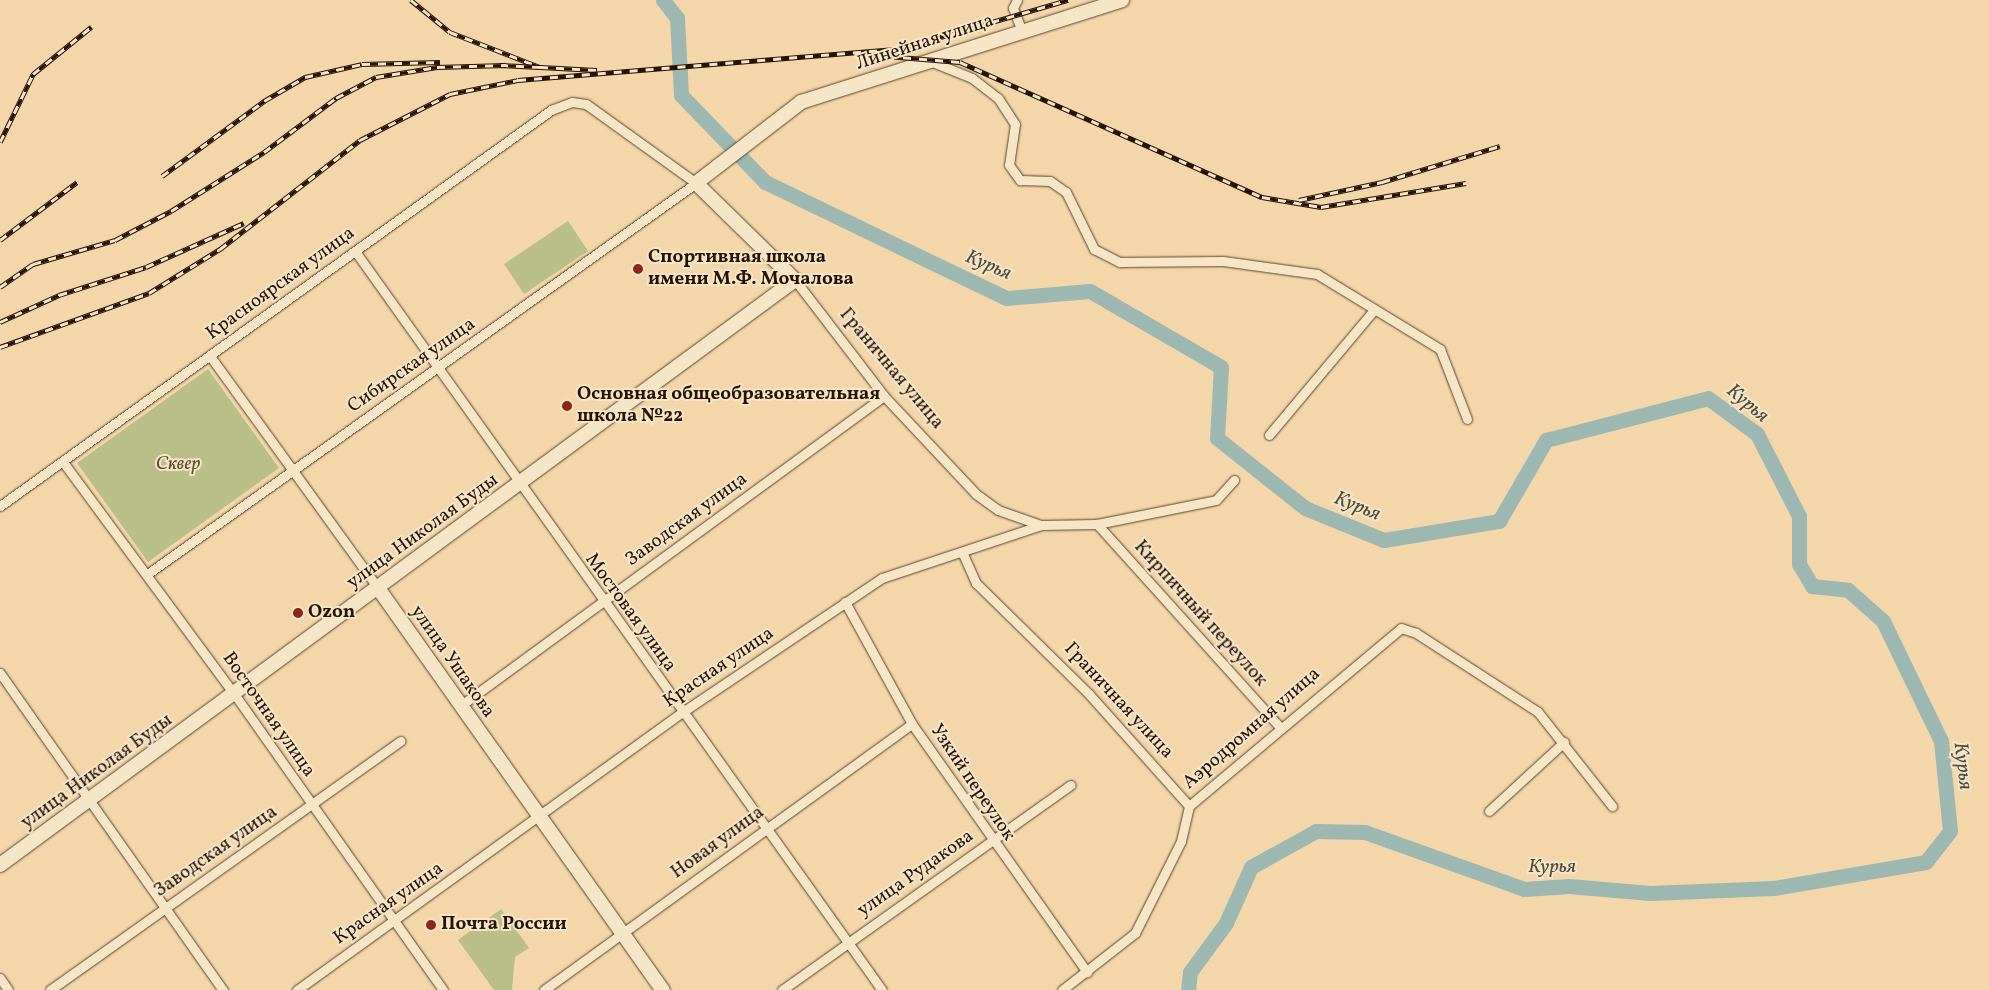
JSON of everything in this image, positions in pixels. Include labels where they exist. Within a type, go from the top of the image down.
[{"type":"street","points":[[1017,0],[1013,8],[1022,32]]},
{"type":"street","name":"Линейная улица","points":[[696,183],[801,102],[1122,0]]},
{"type":"street","points":[[930,61],[972,78],[998,98],[1015,124],[1009,165],[1020,180],[1050,181],[1066,192],[1094,249],[1120,262],[1223,260],[1317,274],[1440,349],[1467,419]]},
{"type":"street","name":"Красноярская улица","points":[[0,506],[551,110],[572,102],[586,104]]},
{"type":"street","name":"Граничная улица","points":[[586,104],[696,183],[795,280],[884,396],[987,503],[1041,525]]},
{"type":"street","name":"Сибирская улица","points":[[146,575],[696,183]]},
{"type":"street","name":"Мостовая улица","points":[[355,251],[518,485],[764,829],[849,941],[882,990]]},
{"type":"street","name":"улица Николая Буды","points":[[0,865],[92,801],[795,280]]},
{"type":"street","points":[[1270,435],[1374,310]]},
{"type":"street","name":"улица Ушакова","points":[[210,356],[378,588],[663,990]]},
{"type":"street","name":"Заводская улица","points":[[460,706],[884,396]]},
{"type":"street","name":"Восточная улица","points":[[63,462],[235,695],[392,922],[443,990]]},
{"type":"street","name":"Красная улица","points":[[297,990],[540,818],[681,713],[845,602],[895,573],[963,554],[1041,525],[1097,524],[1216,500],[1234,480]]},
{"type":"street","name":"Кирпичный переулок","points":[[1097,524],[1279,726]]},
{"type":"street","name":"Граничная улица","points":[[963,554],[976,583],[1089,694],[1189,806]]},
{"type":"street","name":"Узкий переулок","points":[[845,602],[912,724],[992,842],[1087,972]]},
{"type":"street","name":"Аэродромная улица","points":[[1062,990],[1135,933],[1181,841],[1189,806],[1279,726],[1401,628],[1416,632],[1524,700],[1564,742]]},
{"type":"street","points":[[0,674],[92,801],[223,990]]},
{"type":"street","name":"Новая улица","points":[[544,990],[764,829],[912,724]]},
{"type":"street","name":"Заводская улица","points":[[50,990],[401,741]]},
{"type":"street","points":[[1489,811],[1564,742],[1612,806]]},
{"type":"street","name":"улица Рудакова","points":[[782,990],[1070,785]]},
{"type":"street","points":[[0,978],[8,990]]},
{"type":"green space","points":[[568,221],[588,251],[524,294],[504,264]]},
{"type":"green space","name":"Сквер","points":[[208,369],[279,468],[148,562],[77,463]]},
{"type":"green space","points":[[501,909],[529,948],[515,957],[512,990],[494,990],[458,940]]},
{"type":"waterway","name":"Курья","points":[[663,0],[677,18],[681,95],[765,182],[1006,298],[1090,291],[1221,367],[1217,438],[1305,508],[1384,540],[1499,521],[1546,440],[1708,398],[1757,434],[1799,516],[1799,564],[1812,586],[1848,590],[1883,621],[1941,741],[1950,831],[1926,862],[1774,888],[1650,893],[1569,886],[1524,889],[1365,832],[1316,831],[1251,867],[1226,923],[1190,972],[1188,990]]},
{"type":"railway","points":[[411,0],[450,32],[540,67],[597,70]]},
{"type":"railway","points":[[0,347],[149,293],[220,249],[360,140],[450,94],[518,80],[899,49],[1068,0]]},
{"type":"railway","points":[[0,142],[33,74],[91,27]]},
{"type":"railway","points":[[887,56],[960,62],[1262,197],[1321,207],[1466,183]]},
{"type":"railway","points":[[162,176],[264,101],[305,77],[362,64],[440,62]]},
{"type":"railway","points":[[500,65],[540,67]]},
{"type":"railway","points":[[0,287],[33,264],[115,240],[171,211],[264,152],[336,98],[376,77],[437,67],[506,65]]},
{"type":"railway","points":[[1299,200],[1382,182],[1500,146]]},
{"type":"railway","points":[[0,240],[77,182]]},
{"type":"railway","points":[[0,322],[59,295],[146,267],[244,223]]},
{"type":"place","name":"Спортивная школа имени М.Ф. Мочалова","points":[[638,269]]},
{"type":"place","name":"Основная общеобразовательная школа №22","points":[[567,406]]},
{"type":"place","name":"Ozon","points":[[298,613]]},
{"type":"place","name":"Почта России","points":[[431,925]]}]
